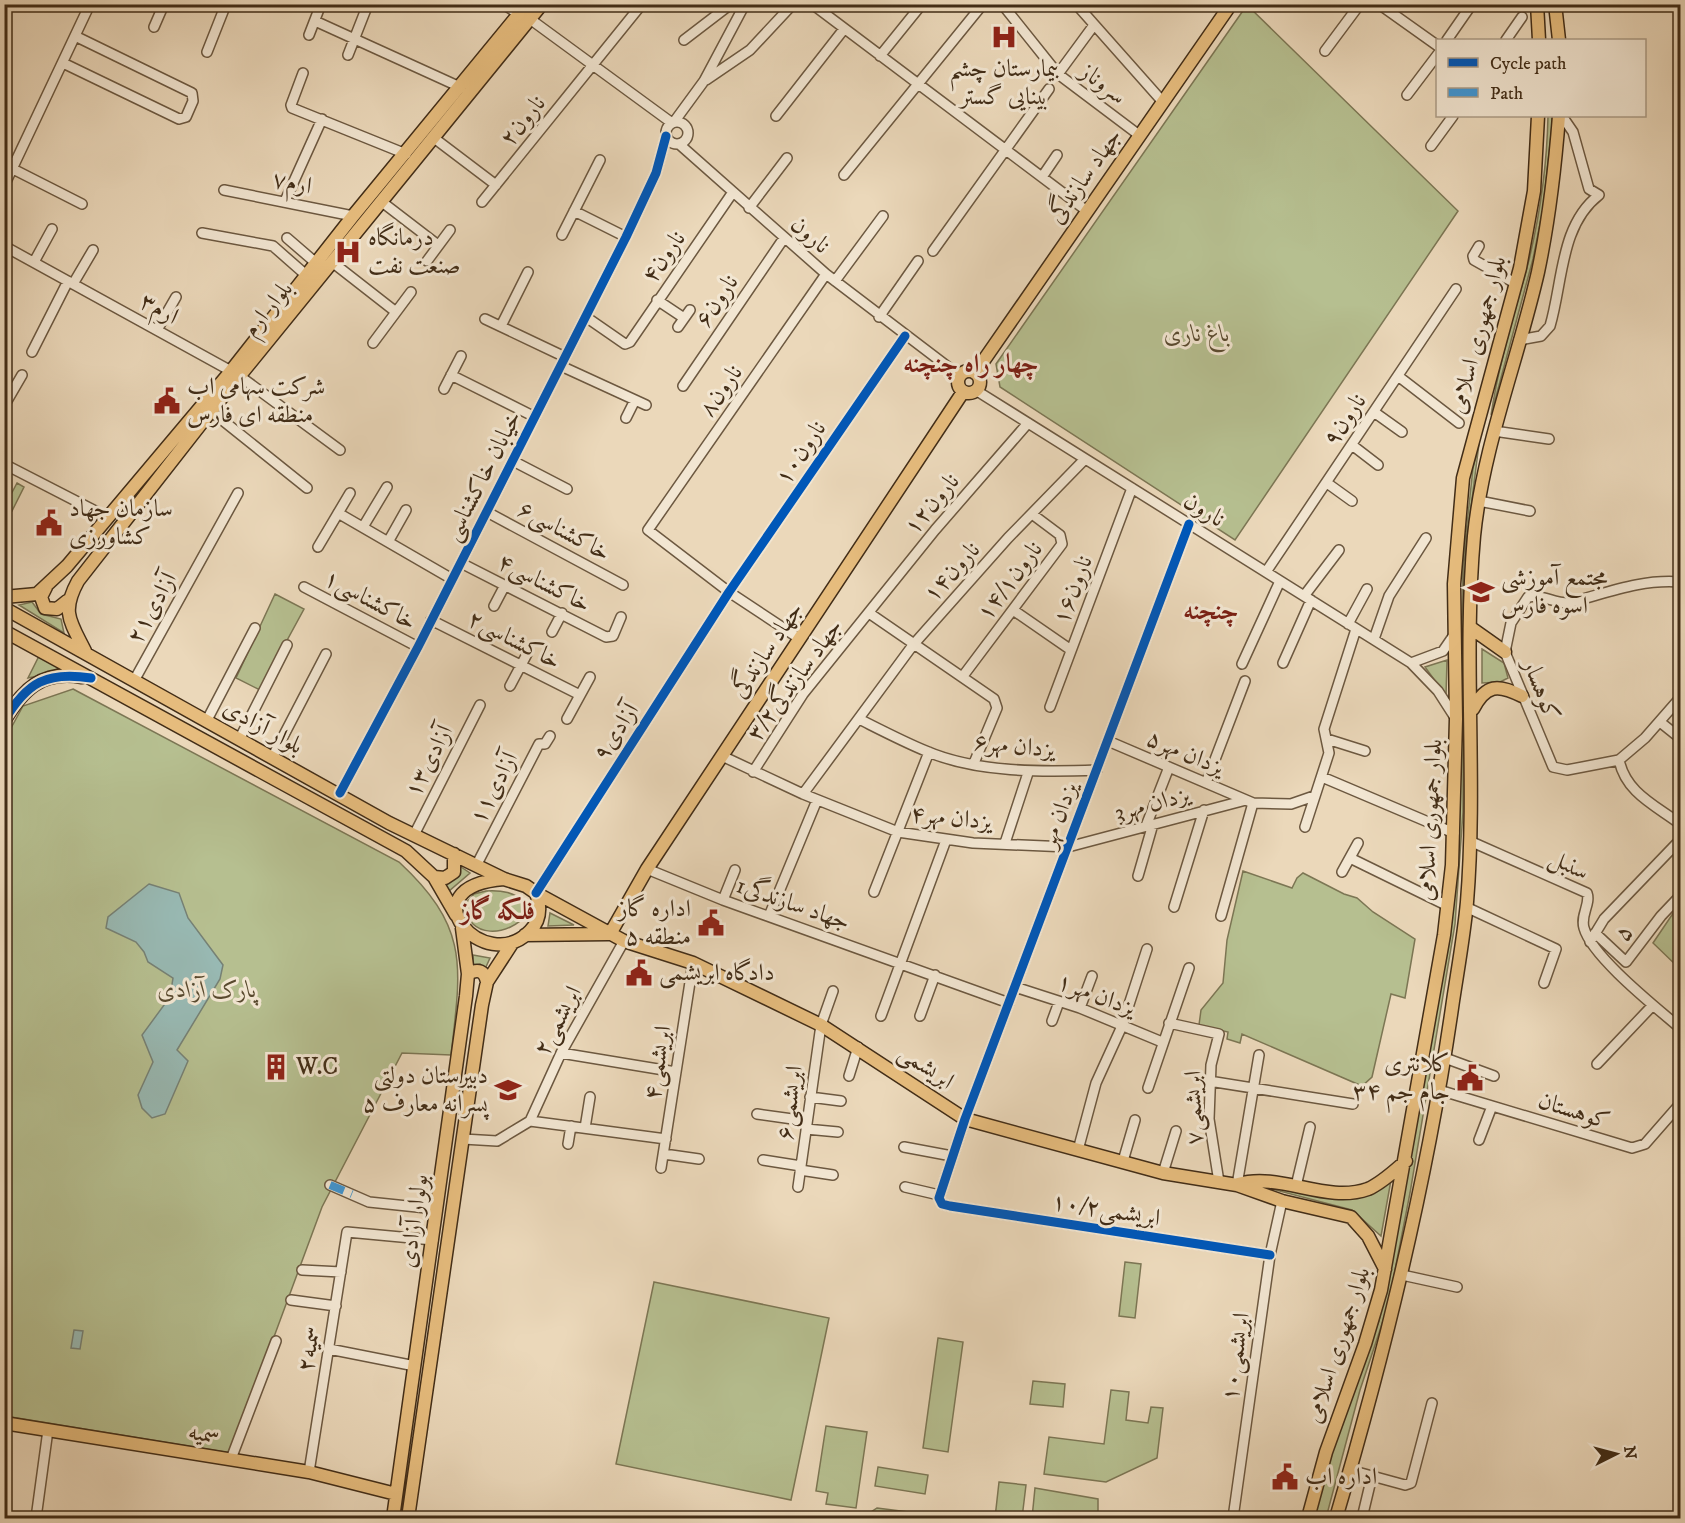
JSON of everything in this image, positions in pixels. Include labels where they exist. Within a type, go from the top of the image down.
[{"type":"main road","name":"بلوار ارم","points":[[67,601],[89,565],[211,411],[306,275],[353,216],[405,161],[460,87],[526,13],[542,4]]},
{"type":"main road","name":"جهاد سازندگی","points":[[975,373],[1231,4]]},
{"type":"main road","points":[[1537,4],[1539,39]]},
{"type":"main road","points":[[1555,4],[1559,39]]},
{"type":"main road","name":"بلوار ارم","points":[[4,597],[37,594],[47,586],[236,374],[332,262],[382,202],[405,161],[434,138],[526,13]]},
{"type":"main road","name":"بلوار جمهوری اسلامی","points":[[1308,1518],[1340,1408],[1375,1313],[1406,1161],[1448,906],[1454,833],[1455,573],[1462,478],[1515,283],[1534,191],[1538,117]]},
{"type":"main road","name":"بلوار جمهوری اسلامی","points":[[1336,1518],[1402,1275],[1445,1058],[1466,907],[1472,842],[1471,628],[1474,537],[1494,431],[1537,273],[1553,194],[1561,117]]},
{"type":"main road","points":[[969,371],[975,373],[981,381],[977,391],[970,394],[963,392],[958,383],[960,376],[969,371]]},
{"type":"main road","name":"جهاد سازندگی","points":[[610,934],[647,868],[963,392]]},
{"type":"main road","points":[[1475,426],[1494,431]]},
{"type":"main road","points":[[47,586],[41,597],[45,608],[57,609],[67,601],[72,625],[85,651]]},
{"type":"main road","name":"بلوار آزادی","points":[[4,608],[414,834],[504,879]]},
{"type":"main road","points":[[1471,628],[1505,652]]},
{"type":"main road","name":"بلوار آزادی","points":[[4,632],[406,851],[434,877],[456,915]]},
{"type":"main road","points":[[4,721],[17,698],[31,685],[67,674],[92,678]]},
{"type":"main road","points":[[1472,713],[1479,697],[1487,690],[1506,688],[1522,696]]},
{"type":"main road","points":[[434,877],[445,878],[454,872],[454,854]]},
{"type":"main road","points":[[504,879],[526,886],[536,893],[540,912],[537,922],[525,935],[513,942],[483,941],[473,938],[462,928],[456,915],[462,894],[479,883],[504,879]]},
{"type":"main road","name":"ابریشمی","points":[[536,893],[624,941],[693,963],[820,1024],[965,1119],[1163,1173],[1237,1185]]},
{"type":"main road","points":[[582,920],[602,921],[623,910]]},
{"type":"main road","name":"بولوار آزادی","points":[[393,1518],[468,974],[462,928]]},
{"type":"main road","points":[[525,935],[610,934]]},
{"type":"main road","name":"بولوار آزادی","points":[[408,1518],[487,982],[513,942]]},
{"type":"main road","points":[[468,974],[474,970],[481,971],[486,975],[487,982]]},
{"type":"main road","points":[[1237,1185],[1259,1180],[1338,1192],[1358,1191],[1377,1184],[1406,1161]]},
{"type":"main road","points":[[1237,1185],[1282,1201],[1354,1219],[1368,1236],[1385,1269]]},
{"type":"main road","points":[[412,1382],[428,1384]]},
{"type":"main road","name":"سمیه","points":[[4,1423],[309,1472],[396,1494]]},
{"type":"street","points":[[4,186],[90,4]]},
{"type":"street","points":[[154,27],[164,4]]},
{"type":"street","points":[[207,52],[226,4]]},
{"type":"street","points":[[309,35],[321,4]]},
{"type":"street","points":[[348,55],[368,4]]},
{"type":"street","points":[[503,4],[526,13],[653,111],[670,128],[682,123],[687,132]]},
{"type":"street","name":"نارون۲","points":[[482,202],[642,4]]},
{"type":"street","points":[[684,40],[731,4]]},
{"type":"street","name":"خیابان خاکشناسی","points":[[656,173],[687,132],[691,105],[745,4]]},
{"type":"street","points":[[702,84],[750,50],[794,4]]},
{"type":"street","points":[[812,4],[1087,211]]},
{"type":"street","points":[[880,56],[922,4]]},
{"type":"street","points":[[844,175],[983,4]]},
{"type":"street","name":"سروناز","points":[[1002,4],[1058,74],[1139,135]]},
{"type":"street","points":[[1076,4],[1162,101]]},
{"type":"street","points":[[1325,51],[1360,4]]},
{"type":"street","points":[[1379,4],[1436,45]]},
{"type":"street","points":[[1448,39],[1472,4]]},
{"type":"street","points":[[1507,39],[1522,17]]},
{"type":"street","points":[[315,21],[460,87]]},
{"type":"street","points":[[1058,74],[1094,25]]},
{"type":"street","points":[[776,116],[844,29]]},
{"type":"street","points":[[63,63],[183,119],[193,100],[192,93],[75,36]]},
{"type":"street","points":[[1407,94],[1436,55]]},
{"type":"street","points":[[303,73],[291,105],[405,161]]},
{"type":"street","name":"خیابان خاکشناسی","points":[[340,793],[418,647],[626,237],[656,173],[670,128],[702,84]]},
{"type":"street","points":[[933,250],[1007,151],[1049,89]]},
{"type":"street","points":[[1431,146],[1452,117]]},
{"type":"street","points":[[1520,340],[1541,336],[1550,326],[1570,238],[1584,208],[1599,195],[1589,189],[1573,132],[1562,117]]},
{"type":"street","points":[[285,201],[322,119]]},
{"type":"street","name":"نارون","points":[[670,128],[678,144],[826,274],[879,317],[960,376]]},
{"type":"street","name":"نارون","points":[[687,132],[690,148],[697,160]]},
{"type":"street","points":[[434,138],[496,185]]},
{"type":"street","points":[[1042,177],[1057,155]]},
{"type":"street","points":[[749,208],[787,158]]},
{"type":"street","points":[[562,235],[600,160]]},
{"type":"street","points":[[13,169],[82,204]]},
{"type":"street","name":"ارم۷","points":[[224,190],[353,216]]},
{"type":"street","name":"نارون۴","points":[[586,317],[627,343],[733,192]]},
{"type":"street","points":[[382,202],[438,245]]},
{"type":"street","points":[[574,211],[626,237]]},
{"type":"street","points":[[835,281],[883,216]]},
{"type":"street","points":[[34,262],[52,229]]},
{"type":"street","points":[[427,261],[450,230]]},
{"type":"street","points":[[202,233],[273,246],[306,275]]},
{"type":"street","points":[[287,238],[316,263]]},
{"type":"street","name":"نارون۶","points":[[683,386],[784,238]]},
{"type":"street","name":"ارم۳","points":[[4,246],[236,374],[340,450]]},
{"type":"street","points":[[1479,246],[1473,256],[1474,260],[1515,283]]},
{"type":"street","points":[[32,352],[71,283],[93,250]]},
{"type":"street","points":[[879,317],[918,261]]},
{"type":"street","points":[[332,262],[396,312]]},
{"type":"street","points":[[501,326],[528,272]]},
{"type":"street","name":"نارون۸","points":[[729,592],[648,530],[826,274]]},
{"type":"street","name":"نارون۹","points":[[1266,572],[1456,289]]},
{"type":"street","points":[[373,343],[411,292]]},
{"type":"street","points":[[157,330],[176,297]]},
{"type":"street","points":[[657,300],[684,318]]},
{"type":"street","points":[[678,327],[690,310]]},
{"type":"street","points":[[485,319],[646,405]]},
{"type":"street","name":"نارون۱۰","points":[[729,592],[905,336]]},
{"type":"street","points":[[444,389],[461,356]]},
{"type":"street","points":[[4,406],[22,375]]},
{"type":"street","points":[[451,375],[535,417]]},
{"type":"street","points":[[1398,376],[1459,423]]},
{"type":"street","name":"نارون","points":[[977,391],[1411,663],[1438,691],[1456,719]]},
{"type":"street","points":[[626,418],[634,400]]},
{"type":"street","points":[[211,411],[307,488]]},
{"type":"street","points":[[1374,412],[1402,432]]},
{"type":"street","name":"نارون۱۲","points":[[869,613],[935,530],[1028,423]]},
{"type":"street","points":[[1494,431],[1549,439]]},
{"type":"street","points":[[1352,445],[1378,465]]},
{"type":"street","name":"نارون۱۴","points":[[803,794],[913,645],[1085,459]]},
{"type":"street","points":[[513,461],[567,489]]},
{"type":"street","points":[[4,464],[107,517]]},
{"type":"street","points":[[1327,483],[1352,501]]},
{"type":"street","points":[[363,527],[387,487]]},
{"type":"street","name":"نارون۱۶","points":[[1050,707],[1132,488]]},
{"type":"street","name":"آزادی۲۱","points":[[135,679],[238,493]]},
{"type":"street","points":[[318,547],[350,493]]},
{"type":"street","points":[[1479,501],[1530,511]]},
{"type":"street","points":[[388,542],[406,510]]},
{"type":"street","name":"خاکشناسی۶","points":[[486,512],[623,585]]},
{"type":"street","points":[[338,513],[452,579]]},
{"type":"street","name":"۱۴/۱نارون","points":[[963,676],[1062,544],[1060,535],[1032,514]]},
{"type":"street","name":"یزدان مهر","points":[[939,1196],[965,1119],[1190,524]]},
{"type":"street","points":[[1374,639],[1389,596],[1426,538]]},
{"type":"street","points":[[1283,663],[1308,598],[1339,550]]},
{"type":"street","name":"خاکشناسی۴","points":[[461,563],[610,637],[613,636],[621,617]]},
{"type":"street","name":"کوهسار","points":[[1619,760],[1567,770],[1553,767],[1505,652],[1511,623],[1528,597],[1542,596],[1560,603],[1568,603],[1631,584],[1658,580],[1680,582]]},
{"type":"street","points":[[1242,664],[1280,581]]},
{"type":"street","points":[[494,606],[505,585]]},
{"type":"street","name":"خاکشناسی۱","points":[[304,587],[418,647]]},
{"type":"street","points":[[1305,827],[1329,753],[1324,729],[1352,626],[1367,590]]},
{"type":"street","points":[[729,592],[800,639]]},
{"type":"street","name":"آزادی۹","points":[[536,893],[729,592]]},
{"type":"street","points":[[1013,610],[1071,650]]},
{"type":"street","points":[[552,632],[562,613]]},
{"type":"street","points":[[869,613],[913,645],[963,676],[996,702],[997,708],[974,763]]},
{"type":"street","name":"۳/۲جهاد سازندگی","points":[[753,772],[803,694],[869,613]]},
{"type":"street","name":"خاکشناسی۲","points":[[431,620],[580,695]]},
{"type":"street","points":[[207,720],[255,628]]},
{"type":"street","points":[[1411,663],[1443,651],[1454,635]]},
{"type":"street","points":[[240,738],[287,645]]},
{"type":"street","points":[[273,756],[326,654]]},
{"type":"street","points":[[510,686],[526,654]]},
{"type":"street","points":[[567,719],[590,677]]},
{"type":"street","points":[[1206,783],[1245,681]]},
{"type":"street","points":[[1680,698],[1660,722],[1619,760],[1622,775],[1632,788],[1680,824]]},
{"type":"street","name":"آزادی۱۳","points":[[414,834],[480,705]]},
{"type":"street","name":"یزدان مهر۶","points":[[859,719],[928,752],[974,763],[1028,773],[1097,770]]},
{"type":"street","points":[[1660,722],[1680,738]]},
{"type":"street","name":"آزادی۱۱","points":[[477,864],[539,744],[545,744],[550,736]]},
{"type":"street","points":[[1326,739],[1365,751]]},
{"type":"street","name":"یزدان مهر۵","points":[[1108,741],[1250,802]]},
{"type":"street","points":[[874,892],[928,752]]},
{"type":"street","name":"یزدان مهر۴","points":[[722,756],[803,794],[898,832],[946,840],[1068,847]]},
{"type":"street","points":[[1138,876],[1159,793],[1169,767]]},
{"type":"street","points":[[1005,843],[1028,773]]},
{"type":"street","points":[[1322,777],[1454,833]]},
{"type":"street","points":[[1221,916],[1250,802],[1291,804],[1314,796]]},
{"type":"street","points":[[769,916],[817,800]]},
{"type":"street","name":"3یزدان مهر","points":[[1068,847],[1204,810],[1250,802]]},
{"type":"street","points":[[1174,907],[1204,810]]},
{"type":"street","points":[[881,1016],[946,840]]},
{"type":"street","points":[[1680,840],[1604,919],[1593,938],[1653,1005],[1680,1028]]},
{"type":"street","name":"سنبل","points":[[1472,842],[1587,893],[1589,899],[1582,923],[1593,938]]},
{"type":"street","points":[[1342,872],[1358,843]]},
{"type":"street","points":[[1350,858],[1448,906]]},
{"type":"street","name":"1جهاد سازندگی","points":[[647,868],[723,900],[1009,1003]]},
{"type":"street","points":[[723,900],[735,870]]},
{"type":"street","name":"۵","points":[[1593,938],[1626,962],[1661,916],[1680,896]]},
{"type":"street","points":[[1466,907],[1556,950],[1544,983]]},
{"type":"street","name":"ابریشمی۲","points":[[530,1121],[561,1053],[624,941]]},
{"type":"street","points":[[1078,1150],[1096,1083],[1122,1026],[1147,949]]},
{"type":"street","name":"ابریشمی۴","points":[[661,1168],[693,963]]},
{"type":"street","points":[[1148,1088],[1189,968]]},
{"type":"street","points":[[920,1016],[935,975]]},
{"type":"street","points":[[1080,1008],[1092,976]]},
{"type":"street","name":"یزدان مهر۱","points":[[1015,987],[1080,1008],[1162,1042]]},
{"type":"street","name":"ابریشمی۶","points":[[798,1187],[820,1024],[833,992]]},
{"type":"street","points":[[1052,1021],[1059,1002]]},
{"type":"street","points":[[1597,1064],[1653,1005]]},
{"type":"street","name":"ابریشمی۷","points":[[1169,1023],[1219,1034],[1209,1081],[1209,1119],[1219,1182]]},
{"type":"street","points":[[849,1076],[858,1047]]},
{"type":"street","points":[[561,1053],[676,1072]]},
{"type":"street","points":[[1237,1185],[1259,1055]]},
{"type":"street","points":[[1445,1058],[1494,1076]]},
{"type":"street","points":[[1209,1081],[1353,1104]]},
{"type":"street","name":"کوهستان","points":[[1439,1090],[1632,1148],[1645,1144],[1680,1104]]},
{"type":"street","points":[[585,1128],[590,1097]]},
{"type":"street","points":[[810,1097],[841,1101]]},
{"type":"street","points":[[1479,1140],[1492,1106]]},
{"type":"street","points":[[757,1114],[838,1132]]},
{"type":"street","points":[[1123,1161],[1135,1120]]},
{"type":"street","points":[[463,1139],[496,1141],[530,1121],[666,1139]]},
{"type":"street","points":[[568,1144],[571,1126]]},
{"type":"street","points":[[1296,1186],[1310,1128]]},
{"type":"street","points":[[1163,1173],[1176,1131]]},
{"type":"street","points":[[904,1147],[952,1156]]},
{"type":"street","points":[[664,1154],[699,1159]]},
{"type":"street","points":[[763,1160],[833,1175]]},
{"type":"street","points":[[330,1185],[369,1202],[436,1209]]},
{"type":"street","name":"۱۰/۲ابریشمی","points":[[905,1187],[939,1196],[942,1203],[950,1206],[1270,1256]]},
{"type":"street","name":"ابریشمی۱۰","points":[[1233,1518],[1270,1256],[1282,1201]]},
{"type":"street","name":"۲سمیه","points":[[309,1472],[347,1232],[433,1240]]},
{"type":"street","points":[[302,1270],[341,1272]]},
{"type":"street","points":[[1402,1275],[1457,1287]]},
{"type":"street","points":[[291,1300],[336,1306]]},
{"type":"street","points":[[231,1460],[276,1341]]},
{"type":"street","points":[[329,1349],[415,1366]]},
{"type":"street","points":[[1350,1470],[1408,1485],[1432,1403]]},
{"type":"street","points":[[36,1518],[48,1430]]},
{"type":"street","points":[[1362,1518],[1372,1476]]},
{"type":"green space","name":"باغ ناری","points":[[1247,5],[1458,211],[1235,540],[1000,387],[996,364]]},
{"type":"green space","points":[[1548,117],[1552,117],[1543,209],[1533,259],[1491,415],[1503,356],[1536,225]]},
{"type":"green space","points":[[1479,444],[1464,562],[1463,812],[1455,924],[1410,1193],[1388,1306],[1360,1390],[1326,1518],[1311,1518],[1341,1418],[1379,1321],[1446,959],[1459,837],[1463,562],[1473,468]]},
{"type":"green space","points":[[17,483],[24,487],[12,511],[5,507],[5,502]]},
{"type":"green space","points":[[275,594],[304,609],[260,690],[236,678]]},
{"type":"green space","points":[[32,602],[41,614],[61,619],[64,633],[19,605]]},
{"type":"green space","points":[[1482,649],[1504,663],[1508,678],[1500,682],[1482,683]]},
{"type":"green space","points":[[40,654],[71,669],[28,678]]},
{"type":"green space","points":[[1447,660],[1446,696],[1425,667]]},
{"type":"green space","name":"پارک آزادی","points":[[73,689],[399,862],[438,907],[449,929],[455,950],[458,972],[451,1055],[402,1053],[322,1207],[231,1453],[5,1416],[4,741],[23,706]]},
{"type":"green space","points":[[461,867],[470,873],[449,891],[444,882],[455,879]]},
{"type":"green space","points":[[1243,871],[1292,888],[1297,878],[1303,873],[1344,894],[1357,898],[1373,912],[1415,939],[1405,998],[1391,994],[1372,1077],[1362,1086],[1242,1034],[1240,1043],[1227,1039],[1228,1032],[1199,1025],[1201,1010],[1223,983],[1227,940]]},
{"type":"green space","points":[[503,891],[517,896],[526,903],[527,914],[510,927],[490,931],[481,929],[473,924],[465,904],[474,894]]},
{"type":"green space","points":[[1680,903],[1680,969],[1653,943]]},
{"type":"green space","points":[[550,913],[574,925],[548,926]]},
{"type":"green space","points":[[473,955],[490,958],[485,969],[480,964],[473,966]]},
{"type":"green space","points":[[1391,1180],[1381,1236],[1352,1210],[1257,1185],[1333,1196]]},
{"type":"green space","points":[[1125,1262],[1141,1264],[1135,1318],[1119,1316]]},
{"type":"green space","points":[[654,1282],[829,1318],[791,1500],[616,1464]]},
{"type":"green space","points":[[938,1338],[963,1342],[948,1452],[923,1448]]},
{"type":"green space","points":[[1033,1381],[1065,1384],[1063,1407],[1030,1404]]},
{"type":"green space","points":[[1111,1390],[1129,1392],[1126,1420],[1148,1423],[1151,1407],[1163,1408],[1157,1458],[1106,1482],[1044,1474],[1049,1437],[1104,1444]]},
{"type":"green space","points":[[826,1426],[867,1432],[856,1508],[826,1504],[828,1493],[816,1491]]},
{"type":"green space","points":[[878,1467],[928,1475],[925,1494],[875,1486]]},
{"type":"green space","points":[[999,1482],[1026,1485],[1022,1518],[995,1518]]},
{"type":"green space","points":[[1035,1488],[1098,1499],[1098,1518],[1032,1518]]},
{"type":"green space","points":[[877,1508],[924,1514],[928,1518],[870,1518],[871,1512]]},
{"type":"water","points":[[149,884],[179,893],[188,918],[223,965],[220,979],[177,1050],[188,1061],[165,1114],[152,1118],[142,1108],[138,1095],[153,1062],[142,1035],[170,997],[173,978],[148,962],[136,942],[106,928],[108,917]]},
{"type":"water","points":[[74,1330],[83,1331],[80,1349],[71,1348]]},
{"type":"marked path","points":[[330,1185],[352,1194]]},
{"type":"cycle path","points":[[340,793],[418,647],[626,237],[656,173],[666,136]]},
{"type":"cycle path","points":[[536,893],[729,592],[905,336]]},
{"type":"cycle path","points":[[1189,524],[965,1119],[939,1198],[942,1204],[950,1206],[1270,1255]]},
{"type":"cycle path","points":[[4,721],[21,697],[40,682],[62,676],[91,678]]},
{"type":"place","name":"بیمارستان چشم بینایی گستر","points":[[1004,37]]},
{"type":"place","name":"درمانگاه صنعت نفت","points":[[348,252]]},
{"type":"place","name":"شرکت سهامی اب منطقه ای فارس","points":[[167,401]]},
{"type":"place","name":"سازمان جهاد کشاورزی","points":[[49,523]]},
{"type":"place","name":"مجتمع آموزشی اسوه فارس","points":[[1481,592]]},
{"type":"place","name":"اداره گاز منطقه ۵","points":[[711,923]]},
{"type":"place","name":"دادگاه ابریشمی","points":[[639,973]]},
{"type":"place","name":"W.C","points":[[276,1067]]},
{"type":"place","name":"کلانتری ۳۴ جام جم","points":[[1470,1078]]},
{"type":"place","name":"دبیرستان دولتی پسرانه معارف ۵","points":[[508,1090]]},
{"type":"place","name":"اداره اب","points":[[1285,1477]]},
{"type":"district","name":"چهار راه چنچنه","points":[[971,364]]},
{"type":"district","name":"چنچنه","points":[[1211,611]]},
{"type":"district","name":"فلکه گاز","points":[[498,911]]}]
